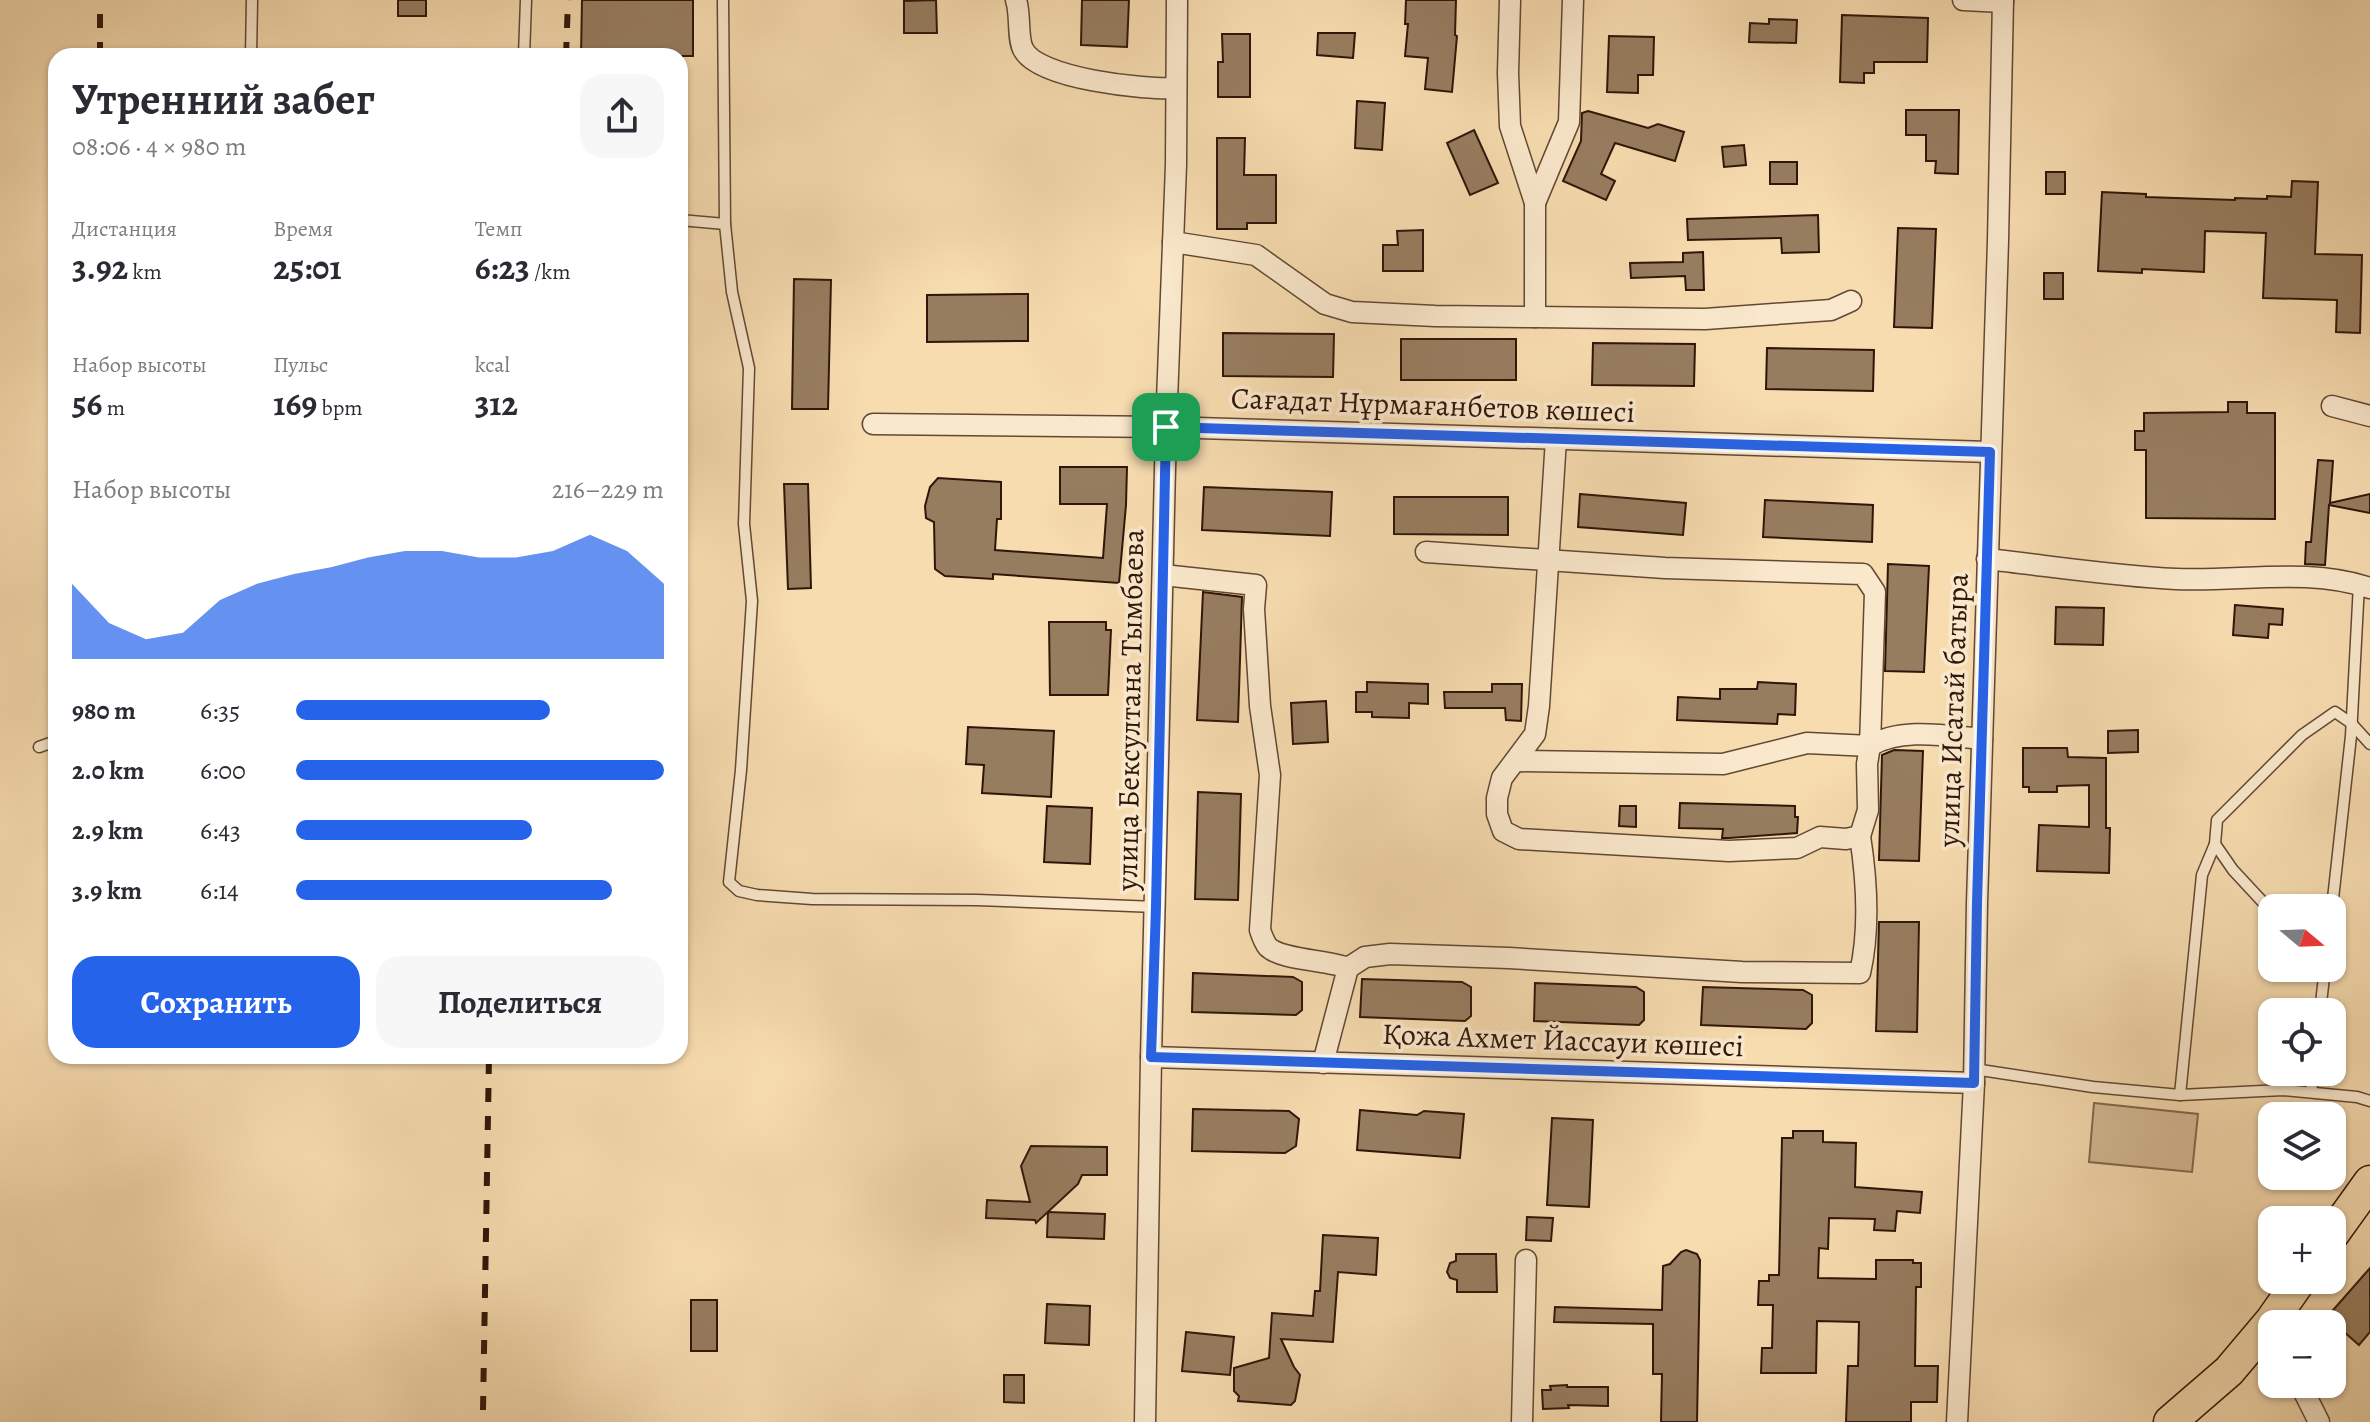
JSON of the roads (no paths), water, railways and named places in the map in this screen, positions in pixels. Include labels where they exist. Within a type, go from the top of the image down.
[{"type":"main road","points":[[2346,1215],[2370,1182]]},
{"type":"main road","points":[[2170,1422],[2229,1371],[2258,1338]]},
{"type":"street","points":[[1016,0],[1022,49],[1033,61],[1050,70],[1078,77],[1153,89],[1176,88]]},
{"type":"street","name":"улица Бексултана Тымбаева","points":[[1145,1422],[1177,0]]},
{"type":"street","points":[[1510,0],[1510,126],[1535,203],[1535,317]]},
{"type":"street","points":[[1535,203],[1569,122],[1573,0]]},
{"type":"street","points":[[1963,0],[2003,1]]},
{"type":"street","name":"улица Исатай батыра","points":[[1957,1422],[1974,1076],[2003,1]]},
{"type":"street","points":[[1173,242],[1256,255],[1325,304],[1352,312],[1705,319],[1831,310],[1851,301]]},
{"type":"street","points":[[2332,406],[2370,416]]},
{"type":"street","name":"Сағадат Нұрмағанбетов көшесі","points":[[873,424],[1166,427],[1990,452]]},
{"type":"street","points":[[1556,439],[1544,655],[1535,734],[1502,778],[1497,814],[1503,831],[1519,839],[1729,851],[1797,848],[1820,837],[1846,839],[1860,836]]},
{"type":"street","points":[[1323,1063],[1348,968],[1365,957],[1390,954],[1742,972],[1860,973],[1863,960],[1867,881],[1860,836],[1868,810],[1867,764],[1875,592],[1863,574],[1665,568],[1426,552]]},
{"type":"street","points":[[1987,559],[2176,579],[2317,577],[2364,586]]},
{"type":"street","points":[[1163,575],[1256,585],[1254,609],[1260,706],[1270,775],[1260,930],[1265,945],[1272,951],[1333,962],[1348,968]]},
{"type":"street","points":[[1516,761],[1723,764],[1807,743],[1870,746],[1882,738],[1921,735],[1982,739]]},
{"type":"street","name":"Қожа Ахмет Йассауи көшесі","points":[[1151,1057],[1974,1076]]},
{"type":"street","points":[[1522,1422],[1526,1260]]},
{"type":"street","points":[[2307,1398],[2319,1422]]},
{"type":"lane","points":[[251,48],[252,0]]},
{"type":"lane","points":[[524,48],[526,0]]},
{"type":"lane","points":[[723,0],[725,224],[732,292],[749,368],[744,524],[752,601],[741,770],[729,882],[739,891],[757,895],[812,899],[977,900],[1156,907]]},
{"type":"lane","points":[[688,221],[725,224]]},
{"type":"lane","points":[[2333,894],[2364,586]]},
{"type":"lane","points":[[2180,1095],[2202,875],[2215,844],[2217,820],[2302,735],[2335,712],[2351,723],[2370,744]]},
{"type":"lane","points":[[39,747],[48,744]]},
{"type":"lane","points":[[2215,844],[2233,870],[2258,897]]},
{"type":"lane","points":[[1974,1076],[2180,1095],[2283,1090],[2370,1101]]},
{"type":"lane","points":[[2311,1092],[2312,1086]]},
{"type":"railway","points":[[100,0],[100,48]]},
{"type":"railway","points":[[566,48],[568,0]]},
{"type":"railway","points":[[483,1410],[489,1064]]}]
